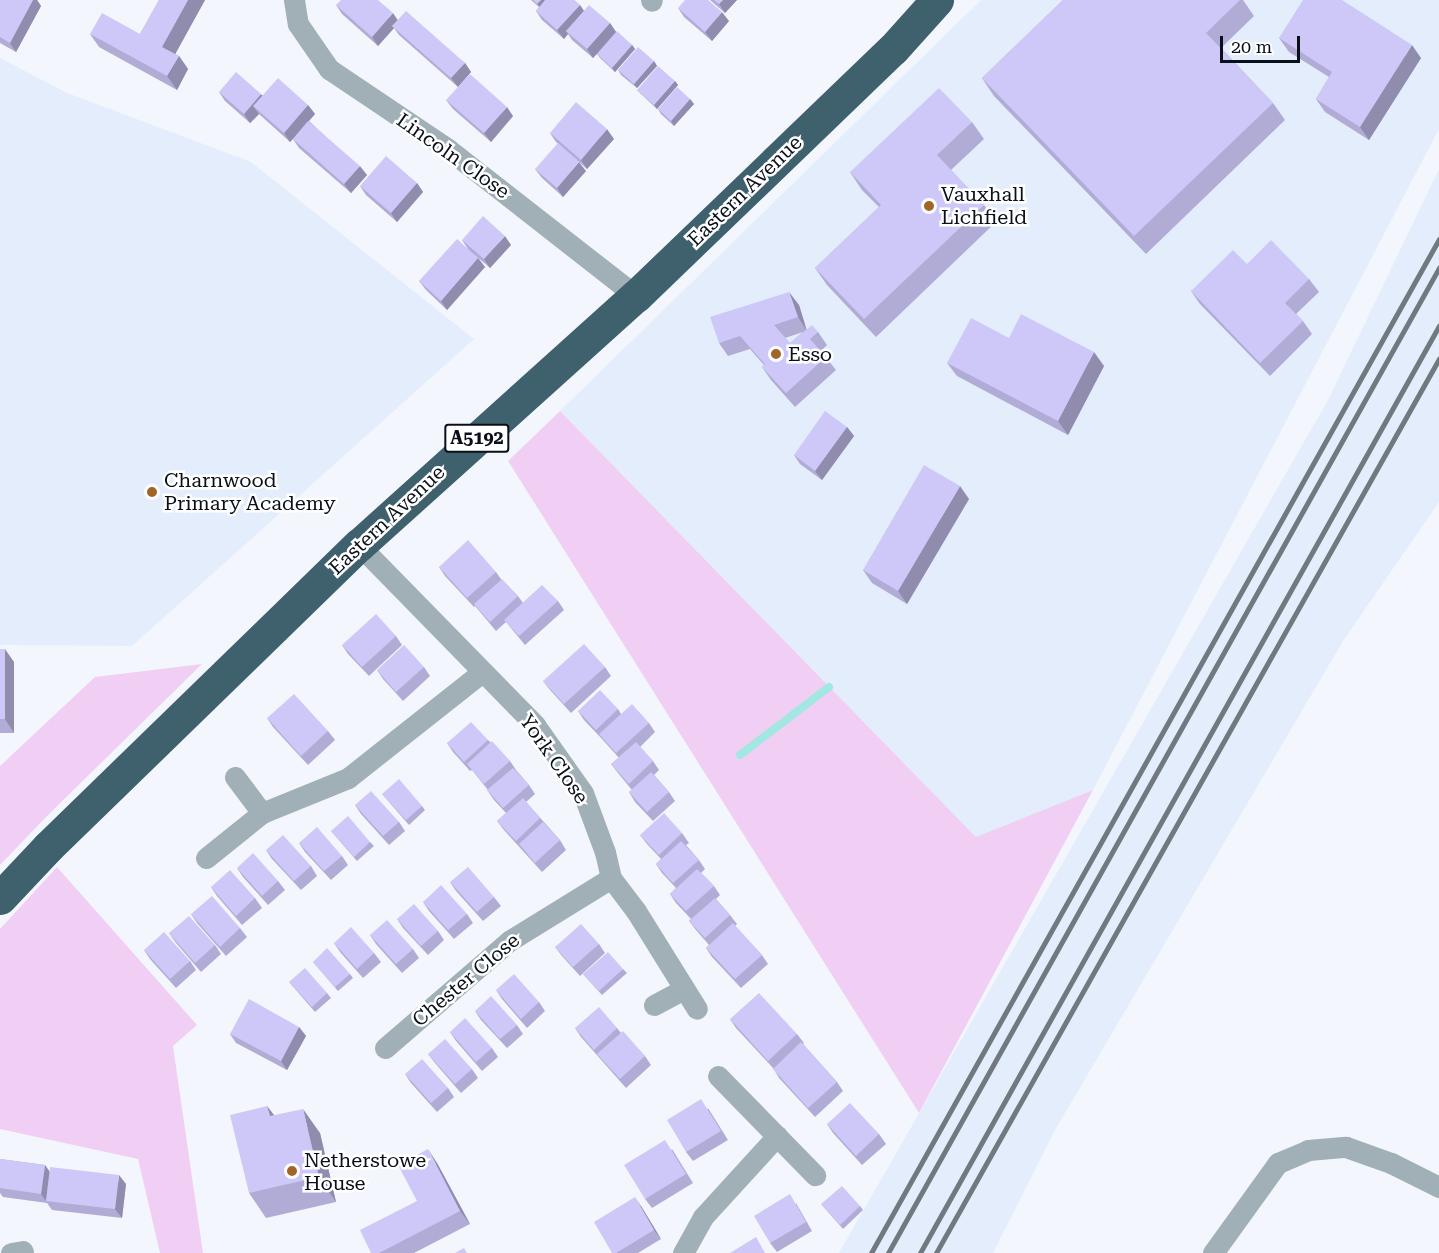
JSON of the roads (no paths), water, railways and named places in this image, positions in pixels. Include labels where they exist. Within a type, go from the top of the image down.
[{"type":"highway","name":"Eastern Avenue","points":[[0,898],[48,847],[359,545],[636,296],[893,49],[937,0]]},
{"type":"street","name":"Lincoln Close","points":[[294,0],[298,24],[329,69],[448,149],[636,296]]},
{"type":"street","name":"York Close","points":[[359,545],[535,725],[583,793],[605,852],[611,878],[636,911],[697,1009]]},
{"type":"street","points":[[206,858],[262,813],[348,778],[482,672]]},
{"type":"street","points":[[235,777],[262,813]]},
{"type":"street","name":"Chester Close","points":[[385,1048],[509,941],[611,878]]},
{"type":"street","points":[[654,1005],[684,989]]},
{"type":"street","points":[[718,1076],[815,1175]]},
{"type":"street","points":[[683,1253],[703,1217],[777,1136]]},
{"type":"street","points":[[1213,1253],[1278,1163],[1308,1150],[1346,1148],[1391,1163],[1439,1187]]},
{"type":"waterway","points":[[740,755],[829,687]]},
{"type":"railway","points":[[871,1253],[1439,239]]},
{"type":"railway","points":[[888,1253],[1439,268]]},
{"type":"railway","points":[[920,1253],[1439,326]]},
{"type":"railway","points":[[936,1253],[1439,359]]},
{"type":"place","name":"Vauxhall Lichfield","points":[[929,206]]},
{"type":"place","name":"Esso","points":[[776,354]]},
{"type":"place","name":"Charnwood Primary Academy","points":[[152,492]]},
{"type":"place","name":"Netherstowe House","points":[[292,1171]]}]
